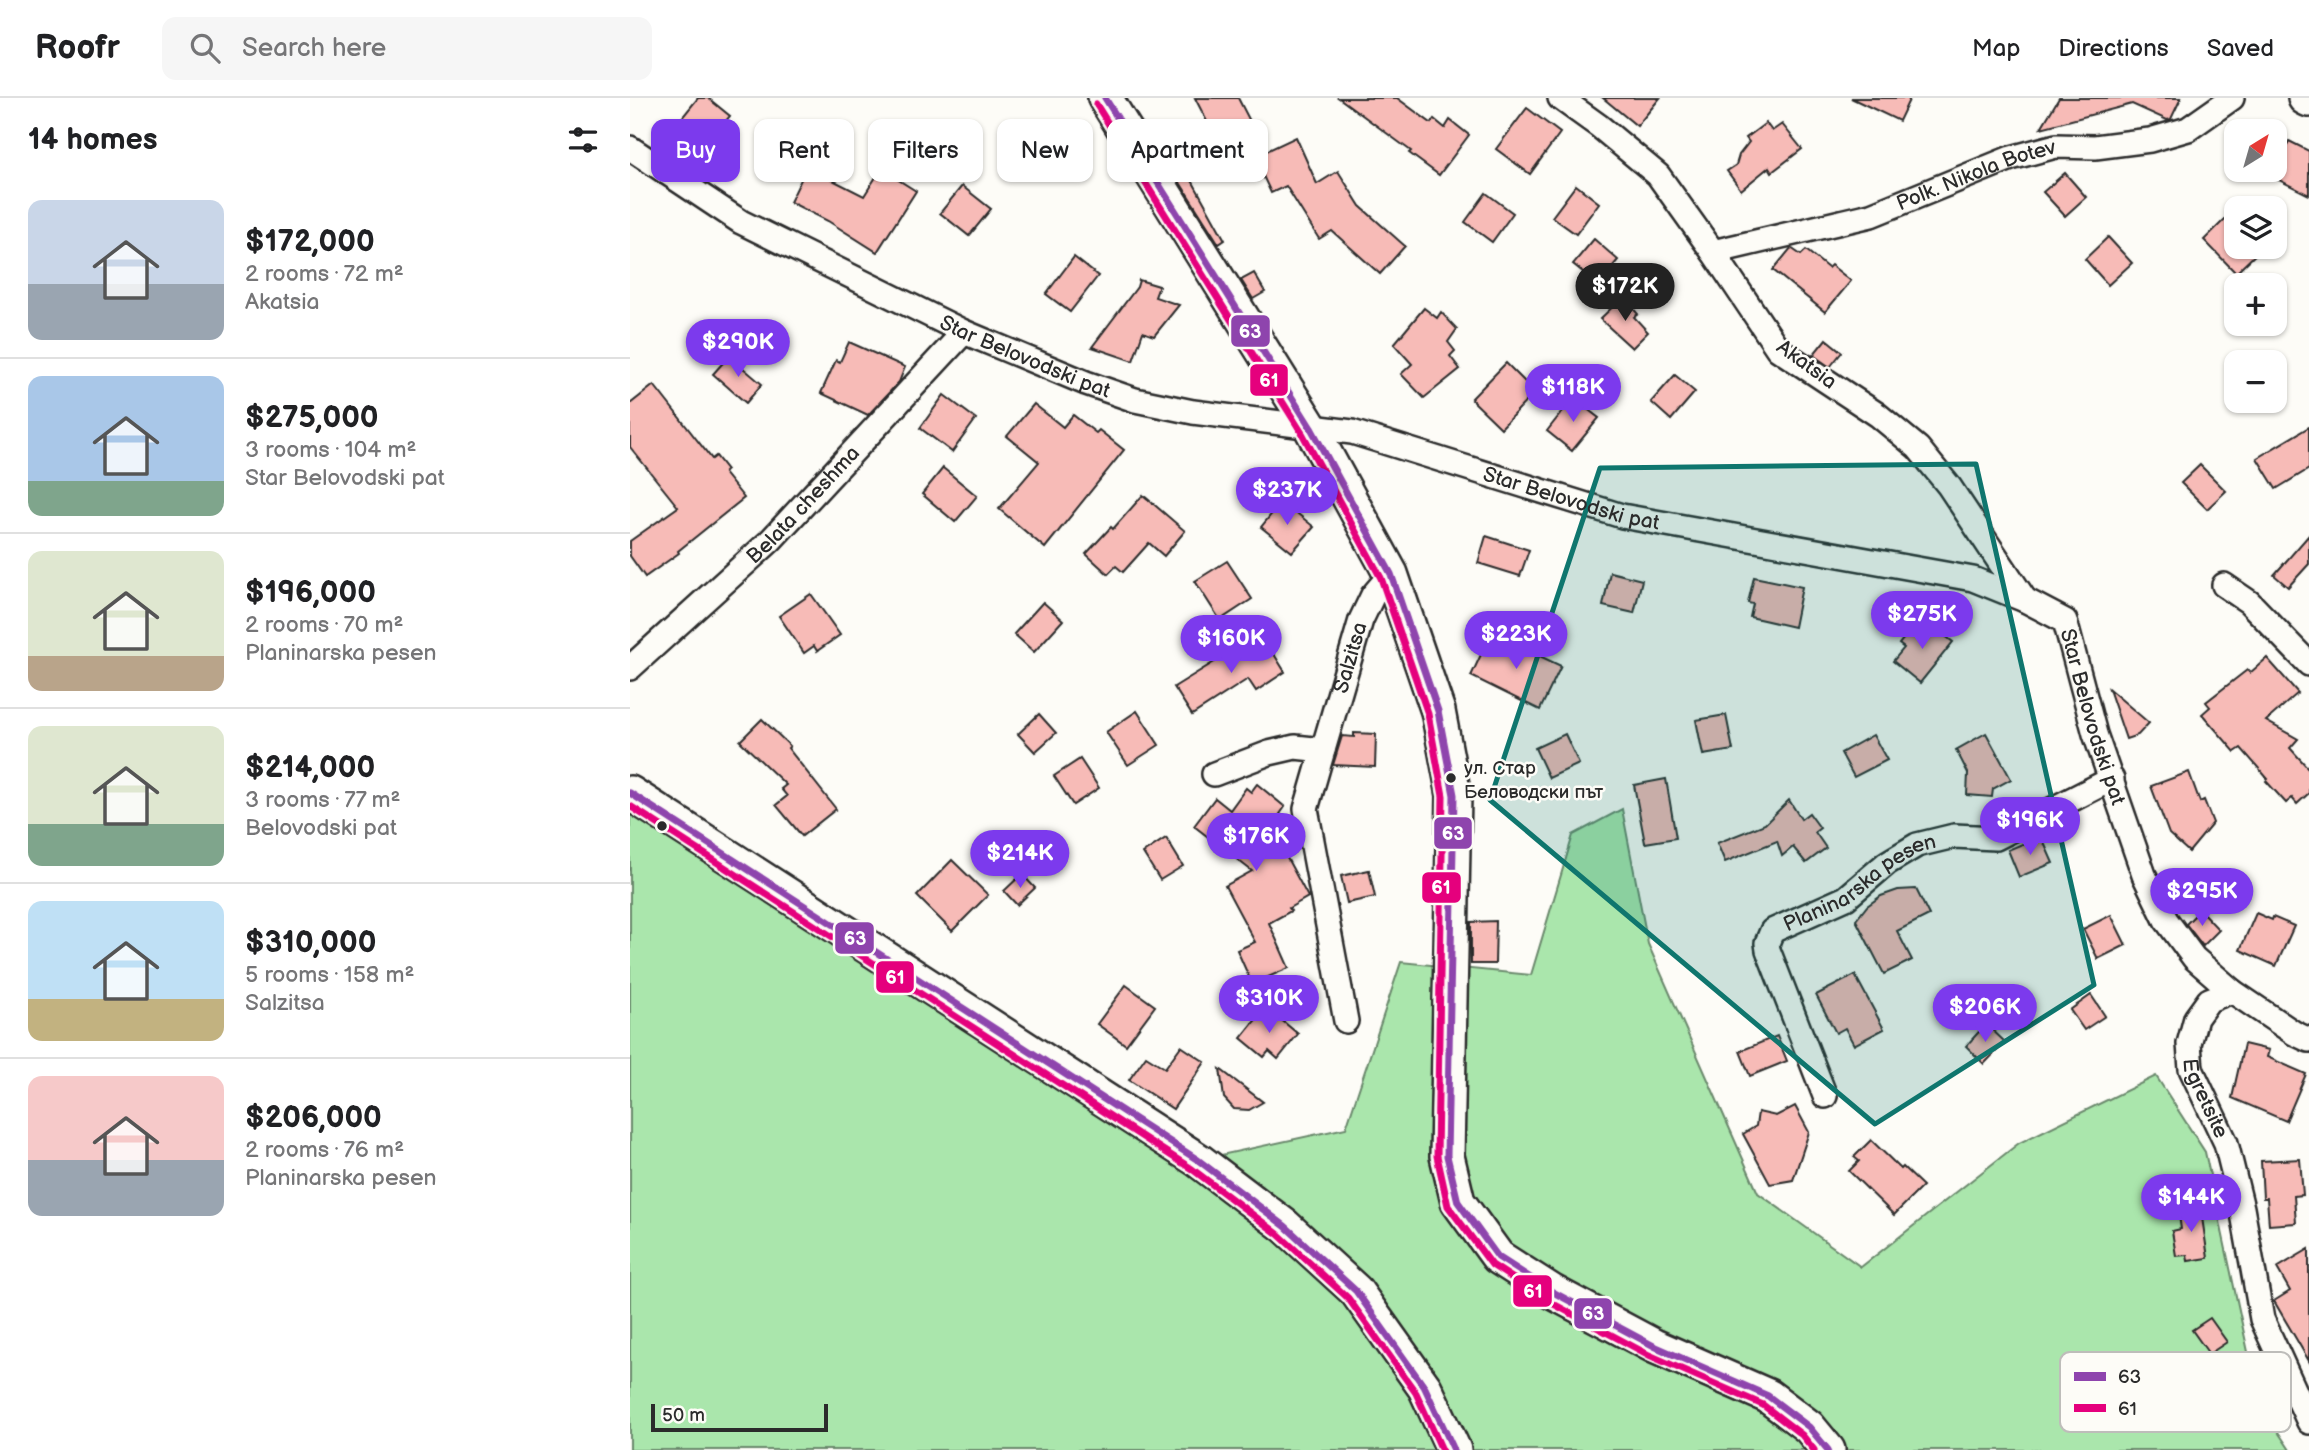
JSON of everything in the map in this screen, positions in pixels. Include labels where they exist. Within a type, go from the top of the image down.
[{"type":"street","points":[[1105,98],[1311,428],[1391,574],[1438,711],[1454,795],[1447,1156],[1458,1202],[1498,1257],[1551,1291],[1654,1346],[1768,1396],[1810,1427],[1828,1450]]},
{"type":"street","name":"Akatsia","points":[[1560,98],[1658,175],[1778,349],[1878,415],[1918,448],[1949,486],[2025,600]]},
{"type":"street","name":"Polk. Nikola Botev","points":[[1713,252],[1871,215],[2011,158],[2056,146],[2095,147],[2150,140],[2188,129],[2232,98]]},
{"type":"street","name":"Star Belovodski pat","points":[[630,148],[741,222],[964,332],[1086,383],[1135,400],[1193,412],[1352,432],[1622,516],[1973,579],[2025,600],[2065,621],[2095,734],[2144,876],[2165,920],[2194,958],[2232,991],[2309,1040]]},
{"type":"street","name":"Belata cheshma","points":[[630,668],[770,541],[964,332]]},
{"type":"street","name":"Salzitsa","points":[[1346,1021],[1306,809],[1361,621],[1373,595],[1391,574]]},
{"type":"street","points":[[2224,585],[2249,603],[2309,664]]},
{"type":"street","points":[[1214,775],[1269,753],[1295,747],[1323,750]]},
{"type":"street","name":"Planinarska pesen","points":[[1825,1096],[1768,950],[1768,936],[1772,931],[1846,898],[1887,863],[1917,845],[1954,836],[1996,838],[2112,779]]},
{"type":"street","points":[[630,793],[1198,1160],[1285,1226],[1356,1291],[1425,1388],[1454,1450]]},
{"type":"street","name":"Egretsite","points":[[2232,991],[2209,1000],[2196,1018],[2189,1044],[2191,1069],[2227,1143],[2262,1319],[2277,1352]]},
{"type":"street","name":"Egretsite","points":[[2291,1383],[2309,1422]]},
{"type":"highlighted area","points":[[1976,464],[2094,985],[1875,1124],[1490,800],[1600,468]]},
{"type":"green space","points":[[630,793],[1198,1160],[1346,1128],[1401,962],[1531,975],[1573,835],[1622,809],[1648,944],[1758,1193],[1861,1267],[2019,1143],[2156,1076],[2205,1152],[2248,1352],[2060,1352],[2060,1432],[2278,1432],[2290,1450],[630,1450]]},
{"type":"building","points":[[698,98],[708,98],[730,116],[728,119],[681,119]]},
{"type":"building","points":[[1195,98],[1238,98],[1249,119],[1206,119]]},
{"type":"building","points":[[1339,98],[1397,98],[1431,123],[1434,119],[1445,128],[1450,120],[1469,135],[1439,175]]},
{"type":"building","points":[[1603,98],[1660,98],[1637,126]]},
{"type":"building","points":[[1851,98],[1910,98],[1899,121]]},
{"type":"building","points":[[2059,98],[2181,98],[2171,119],[2167,120],[2132,104],[2041,128]]},
{"type":"building","points":[[1527,108],[1560,133],[1530,174],[1496,149]]},
{"type":"building","points":[[1766,123],[1772,131],[1782,124],[1802,149],[1772,172],[1769,167],[1741,190],[1727,171],[1736,165],[1739,155],[1749,142],[1746,138]]},
{"type":"building","points":[[1296,137],[1317,184],[1338,171],[1360,206],[1405,246],[1380,274],[1332,231],[1319,239],[1286,186],[1271,193],[1266,182],[1268,182],[1268,150]]},
{"type":"building","points":[[2289,141],[2309,151],[2309,195],[2283,182],[2287,182]]},
{"type":"building","points":[[2065,173],[2086,197],[2065,216],[2043,192]]},
{"type":"building","points":[[800,182],[836,182],[864,196],[873,182],[902,182],[916,191],[877,252],[828,221],[790,202]]},
{"type":"building","points":[[1180,182],[1193,182],[1225,240],[1219,244]]},
{"type":"building","points":[[1576,185],[1599,203],[1576,234],[1552,217]]},
{"type":"building","points":[[962,186],[991,209],[969,236],[940,213]]},
{"type":"building","points":[[1486,193],[1513,213],[1492,242],[1465,222]]},
{"type":"building","points":[[2224,220],[2224,259],[2251,259],[2236,273],[2204,240]]},
{"type":"building","points":[[2108,237],[2132,263],[2108,285],[2085,259]]},
{"type":"building","points":[[1594,239],[1618,260],[1598,284],[1573,264]]},
{"type":"building","points":[[1791,248],[1801,255],[1806,250],[1828,268],[1831,265],[1851,281],[1825,312],[1773,270]]},
{"type":"building","points":[[1074,257],[1098,276],[1070,312],[1046,294]]},
{"type":"building","points":[[1254,273],[1265,292],[1253,299],[1241,280]]},
{"type":"building","points":[[1139,280],[1159,286],[1155,297],[1179,305],[1154,336],[1143,332],[1133,361],[1092,347],[1137,287]]},
{"type":"building","points":[[1623,297],[1638,314],[1634,317],[1648,332],[1632,348],[1600,319]]},
{"type":"building","points":[[1424,308],[1437,318],[1441,312],[1457,329],[1448,342],[1455,351],[1450,356],[1460,369],[1424,398],[1401,374],[1412,364],[1394,344]]},
{"type":"building","points":[[1826,339],[1842,352],[1830,367],[1813,355]]},
{"type":"building","points":[[849,342],[905,367],[899,382],[868,415],[821,393],[836,360],[840,362]]},
{"type":"building","points":[[729,356],[762,384],[746,403],[713,374]]},
{"type":"building","points":[[1506,363],[1535,392],[1501,428],[1471,399]]},
{"type":"building","points":[[1675,375],[1695,392],[1671,420],[1651,402]]},
{"type":"building","points":[[654,385],[712,459],[716,456],[727,470],[724,473],[744,498],[678,551],[679,553],[645,577],[630,556],[630,541],[678,507],[630,447],[630,404]]},
{"type":"building","points":[[944,395],[976,419],[952,452],[920,428]]},
{"type":"building","points":[[1573,398],[1599,418],[1572,451],[1547,431]]},
{"type":"building","points":[[1034,404],[1063,427],[1073,415],[1096,433],[1099,430],[1124,450],[1045,548],[999,509],[1039,462],[1007,436]]},
{"type":"building","points":[[2309,427],[2309,469],[2276,489],[2257,458]]},
{"type":"building","points":[[2200,465],[2226,491],[2207,509],[2181,483]]},
{"type":"building","points":[[943,468],[977,496],[955,522],[922,494]]},
{"type":"building","points":[[1143,495],[1185,531],[1164,556],[1149,543],[1123,572],[1116,566],[1108,574],[1086,554]]},
{"type":"building","points":[[1282,501],[1314,527],[1292,552],[1261,527]]},
{"type":"building","points":[[2309,535],[2309,564],[2288,587],[2274,575]]},
{"type":"building","points":[[1486,536],[1529,550],[1520,576],[1478,563]]},
{"type":"building","points":[[1227,561],[1252,599],[1220,620],[1195,581]]},
{"type":"building","points":[[1610,572],[1642,580],[1634,613],[1603,606]]},
{"type":"building","points":[[1754,577],[1802,587],[1794,627],[1750,617],[1753,604],[1748,603]]},
{"type":"building","points":[[811,594],[840,635],[817,651],[814,646],[804,653],[779,616]]},
{"type":"building","points":[[1043,602],[1063,620],[1034,652],[1014,634]]},
{"type":"building","points":[[1926,621],[1953,642],[1920,683],[1893,661],[1904,648],[1899,644],[1912,628],[1917,632]]},
{"type":"building","points":[[1491,633],[1561,666],[1540,710],[1471,676]]},
{"type":"building","points":[[1264,638],[1285,672],[1256,691],[1248,679],[1192,715],[1174,687],[1250,640],[1253,645]]},
{"type":"building","points":[[2267,658],[2298,693],[2266,721],[2298,739],[2290,748],[2309,769],[2309,793],[2297,804],[2292,798],[2286,803],[2241,748],[2235,752],[2202,714],[2210,707],[2206,702],[2247,670],[2250,673]]},
{"type":"building","points":[[2109,689],[2149,723],[2138,735],[2126,739]]},
{"type":"building","points":[[1137,711],[1159,745],[1128,765],[1106,732]]},
{"type":"building","points":[[1039,714],[1056,733],[1035,752],[1018,734]]},
{"type":"building","points":[[1726,715],[1733,750],[1703,755],[1696,720]]},
{"type":"building","points":[[762,719],[790,746],[788,748],[836,809],[802,836],[776,805],[787,796],[781,789],[786,785],[740,741]]},
{"type":"building","points":[[1354,733],[1376,734],[1375,767],[1333,765],[1342,736],[1354,737]]},
{"type":"building","points":[[1986,733],[2011,779],[1993,789],[1992,797],[1967,795],[1968,773],[1956,750]]},
{"type":"building","points":[[1565,734],[1579,764],[1549,778],[1535,748]]},
{"type":"building","points":[[1873,735],[1887,760],[1854,777],[1841,753]]},
{"type":"building","points":[[1080,759],[1099,788],[1073,805],[1054,776]]},
{"type":"building","points":[[2189,772],[2200,802],[2204,800],[2213,823],[2189,852],[2169,834],[2151,786]]},
{"type":"building","points":[[1666,779],[1676,838],[1645,843],[1634,785]]},
{"type":"building","points":[[1257,784],[1285,807],[1280,814],[1286,819],[1274,834],[1308,897],[1289,908],[1291,911],[1269,923],[1289,968],[1252,984],[1237,950],[1255,942],[1225,886],[1252,871],[1194,826],[1215,798],[1230,810],[1246,788],[1251,792]]},
{"type":"building","points":[[1789,800],[1801,819],[1809,813],[1820,828],[1815,832],[1826,848],[1806,863],[1793,847],[1782,856],[1777,841],[1725,862],[1717,843],[1765,824]]},
{"type":"building","points":[[2041,836],[2053,863],[2019,877],[2008,850]]},
{"type":"building","points":[[1166,838],[1183,866],[1160,880],[1143,853]]},
{"type":"building","points":[[952,860],[988,895],[952,931],[917,896]]},
{"type":"building","points":[[1369,870],[1375,897],[1347,903],[1341,876]]},
{"type":"building","points":[[1022,874],[1035,888],[1017,905],[1004,891]]},
{"type":"building","points":[[1916,889],[1929,915],[1897,931],[1912,960],[1884,974],[1856,920],[1867,906],[1881,896],[1898,890]]},
{"type":"building","points":[[2200,910],[2219,930],[2203,946],[2186,924]]},
{"type":"building","points":[[2256,913],[2294,926],[2276,966],[2240,950]]},
{"type":"building","points":[[2111,915],[2126,945],[2098,959],[2083,929]]},
{"type":"building","points":[[1496,921],[1495,964],[1471,964],[1471,922]]},
{"type":"building","points":[[1855,975],[1884,1029],[1854,1045],[1845,1028],[1836,1033],[1816,995]]},
{"type":"building","points":[[1126,985],[1155,1006],[1126,1045],[1097,1024]]},
{"type":"building","points":[[2091,995],[2105,1016],[2084,1030],[2070,1010]]},
{"type":"building","points":[[1266,1007],[1298,1034],[1278,1059],[1269,1051],[1264,1057],[1241,1038]]},
{"type":"building","points":[[1986,1024],[2005,1042],[1984,1064],[1966,1046]]},
{"type":"building","points":[[1777,1036],[1787,1061],[1750,1076],[1740,1051]]},
{"type":"building","points":[[2244,1044],[2269,1050],[2267,1057],[2306,1074],[2286,1121],[2232,1098]]},
{"type":"building","points":[[1181,1046],[1205,1062],[1173,1109],[1129,1080],[1146,1056],[1165,1068]]},
{"type":"building","points":[[1220,1069],[1263,1102],[1249,1110],[1234,1109],[1224,1098]]},
{"type":"building","points":[[1795,1106],[1809,1132],[1793,1180],[1770,1184],[1743,1134],[1756,1126],[1758,1112],[1776,1116]]},
{"type":"building","points":[[1871,1140],[1923,1186],[1894,1215],[1849,1171],[1859,1161],[1854,1157]]},
{"type":"building","points":[[2300,1159],[2303,1195],[2294,1196],[2296,1223],[2269,1225],[2267,1198],[2263,1198],[2261,1161]]},
{"type":"building","points":[[2200,1204],[2208,1258],[2188,1261],[2187,1255],[2176,1256],[2172,1231],[2181,1229],[2178,1208]]},
{"type":"building","points":[[2309,1249],[2309,1361],[2274,1301],[2290,1291],[2277,1268]]},
{"type":"building","points":[[2210,1318],[2227,1342],[2208,1352],[2192,1330]]},
{"type":"transit line","name":"63","points":[[1105,98],[1311,428],[1391,574],[1438,711],[1454,795],[1447,1156],[1458,1202],[1498,1257],[1551,1291],[1654,1346],[1768,1396],[1809,1427],[1828,1450]]},
{"type":"transit line","name":"61","points":[[1096,104],[1302,433],[1381,578],[1428,714],[1443,796],[1437,1156],[1448,1206],[1492,1265],[1546,1300],[1649,1355],[1763,1405],[1802,1435],[1814,1450]]},
{"type":"transit line","name":"63","points":[[630,793],[1198,1160],[1285,1226],[1356,1291],[1425,1388],[1454,1450]]},
{"type":"transit line","name":"61","points":[[630,806],[1192,1169],[1278,1234],[1348,1298],[1416,1393],[1442,1450]]},
{"type":"place","name":"ул. Стар Беловодски път","points":[[1451,778]]}]
